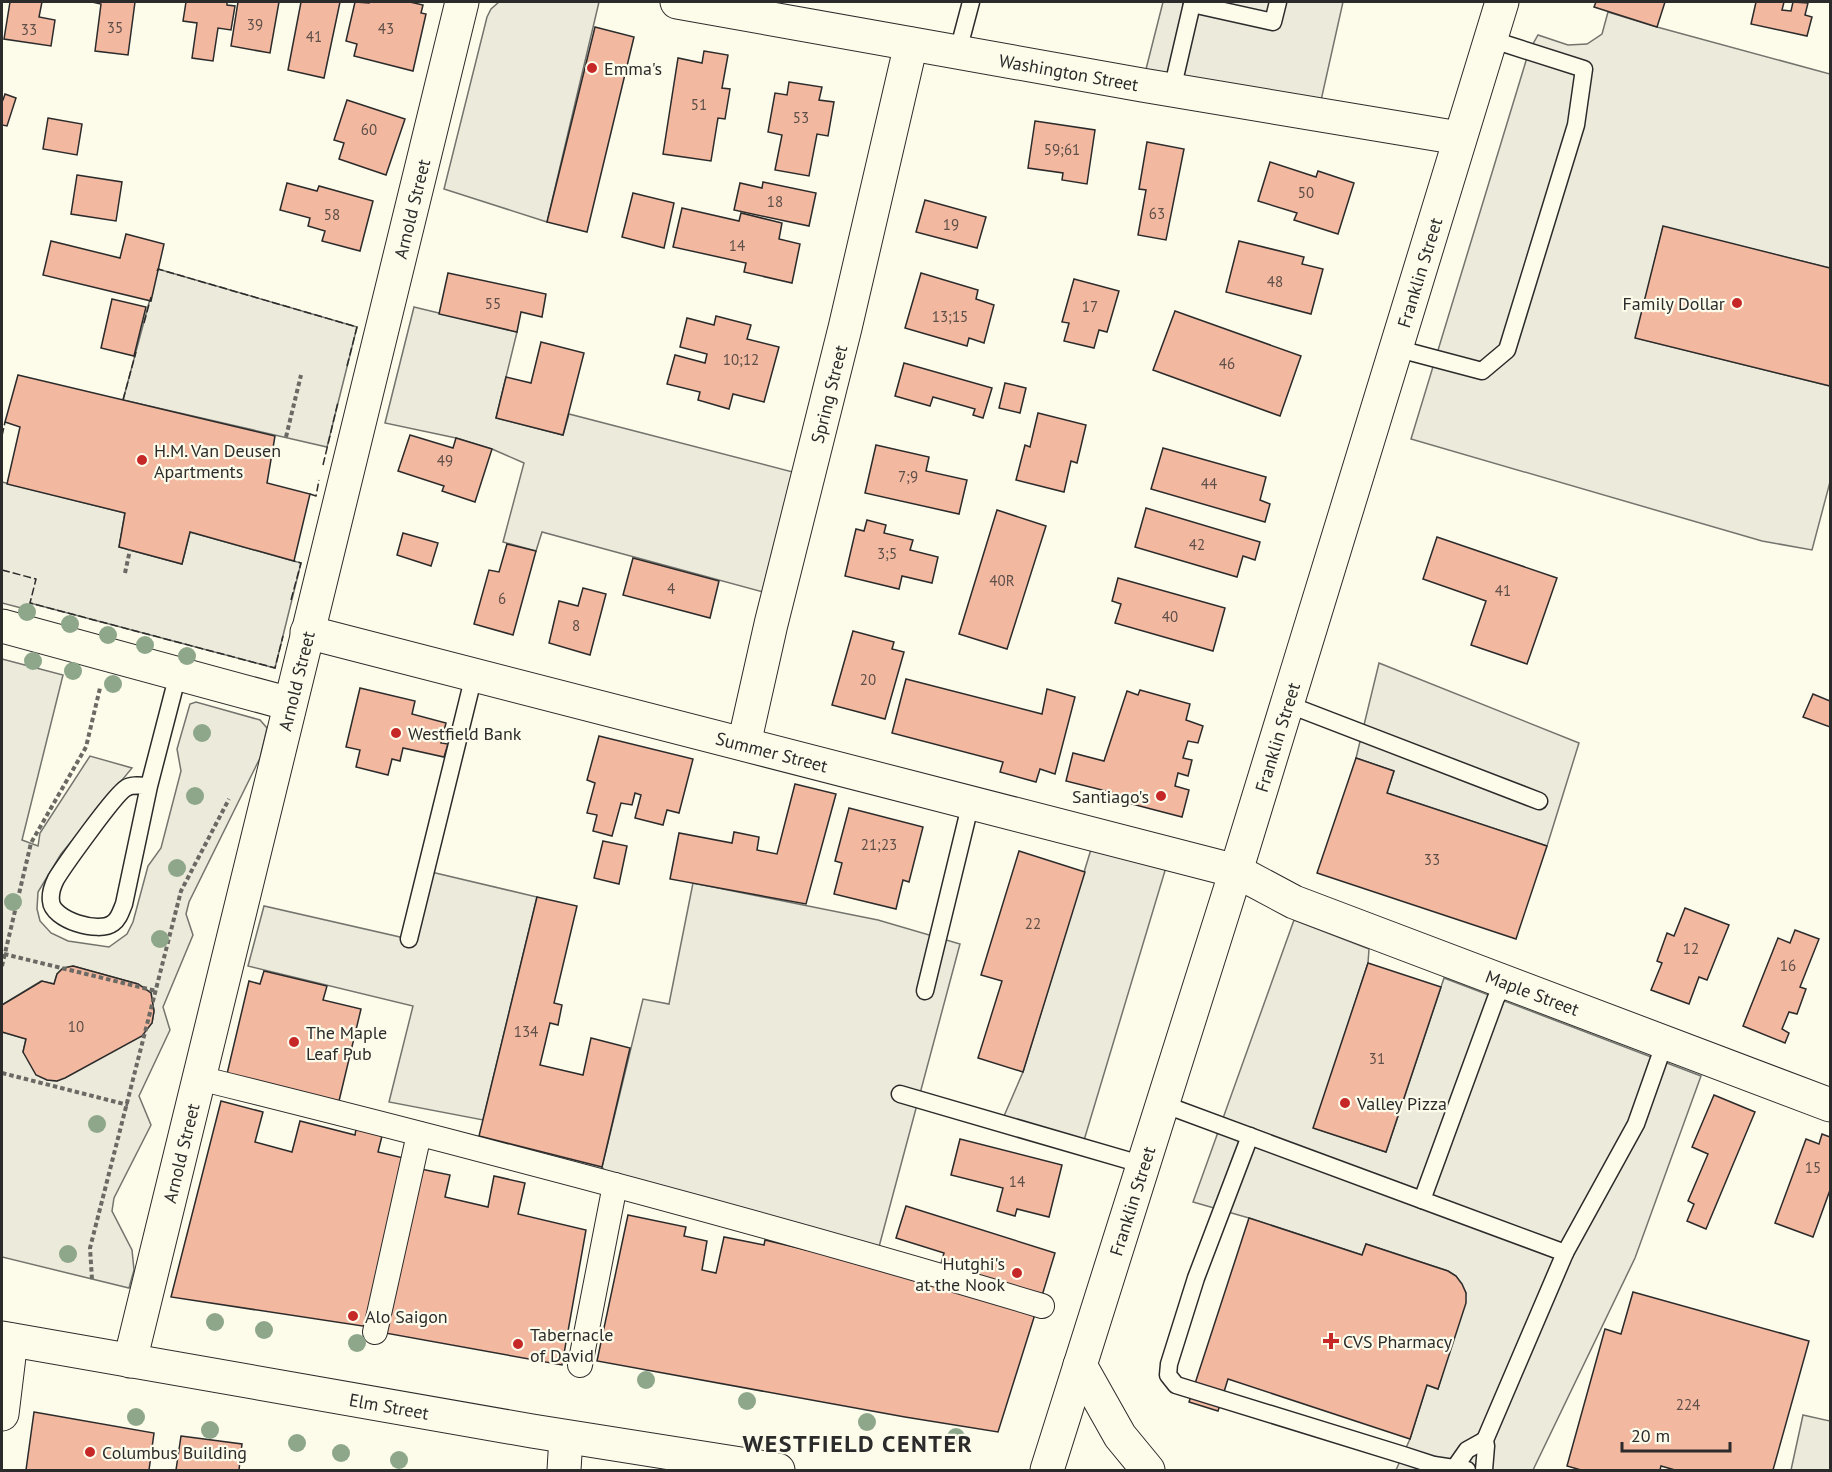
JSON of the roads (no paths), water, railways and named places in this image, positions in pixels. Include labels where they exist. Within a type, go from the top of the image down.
[{"type":"main road","name":"Arnold Street","points":[[130,1360],[462,2]]},
{"type":"main road","name":"Washington Street","points":[[677,2],[1172,90],[1459,138]]},
{"type":"main road","name":"Franklin Street","points":[[1047,1470],[1236,871],[1502,2]]},
{"type":"main road","name":"Spring Street","points":[[744,744],[911,44]]},
{"type":"main road","points":[[2,626],[290,704]]},
{"type":"main road","name":"Summer Street","points":[[308,632],[1236,871]]},
{"type":"main road","name":"Maple Street","points":[[1236,871],[1294,902],[1830,1105]]},
{"type":"main road","points":[[2,1414],[6,1339]]},
{"type":"main road","name":"Elm Street","points":[[6,1339],[566,1437],[778,1470]]},
{"type":"main road","points":[[1080,1365],[1120,1437],[1148,1470]]},
{"type":"main road","points":[[564,1470],[566,1437]]},
{"type":"street","points":[[199,1078],[615,1185],[880,1257],[1042,1306]]},
{"type":"street","points":[[375,1332],[419,1134]]},
{"type":"street","points":[[580,1365],[615,1185]]},
{"type":"lane","points":[[958,51],[970,2]]},
{"type":"lane","points":[[1172,90],[1193,3],[1273,22],[1278,2]]},
{"type":"lane","points":[[1395,348],[1482,371],[1507,350],[1575,126],[1584,69],[1490,39]]},
{"type":"lane","points":[[149,786],[126,787],[56,879],[51,901],[52,909],[57,915],[73,922],[104,927],[112,925],[120,914],[149,786],[178,674]]},
{"type":"lane","points":[[409,939],[474,675]]},
{"type":"lane","points":[[1287,704],[1539,801]]},
{"type":"lane","points":[[924,991],[971,802]]},
{"type":"lane","points":[[1422,1200],[1496,998],[1506,982]]},
{"type":"lane","points":[[1484,1470],[1485,1440],[1565,1253],[1636,1124],[1665,1042]]},
{"type":"lane","points":[[900,1094],[1144,1165]]},
{"type":"lane","points":[[1162,1104],[1565,1253]]},
{"type":"lane","points":[[1250,1136],[1196,1278],[1169,1364],[1168,1375],[1176,1385],[1457,1470],[1467,1450],[1485,1440]]},
{"type":"place","name":"Emma's","points":[[592,68]]},
{"type":"place","name":"Family Dollar","points":[[1737,303]]},
{"type":"place","name":"H.M. Van Deusen Apartments","points":[[142,460]]},
{"type":"place","name":"Westfield Bank","points":[[396,733]]},
{"type":"place","name":"Santiago's","points":[[1161,796]]},
{"type":"place","name":"The Maple Leaf Pub","points":[[294,1042]]},
{"type":"place","name":"Valley Pizza","points":[[1345,1103]]},
{"type":"place","name":"Hutghi's at the Nook","points":[[1017,1273]]},
{"type":"place","name":"Alo Saigon","points":[[353,1316]]},
{"type":"place","name":"CVS Pharmacy","points":[[1331,1341]]},
{"type":"place","name":"Tabernacle of David","points":[[518,1344]]},
{"type":"place","name":"Columbus Building","points":[[90,1452]]},
{"type":"district","name":"WESTFIELD CENTER","points":[[858,1443]]}]
